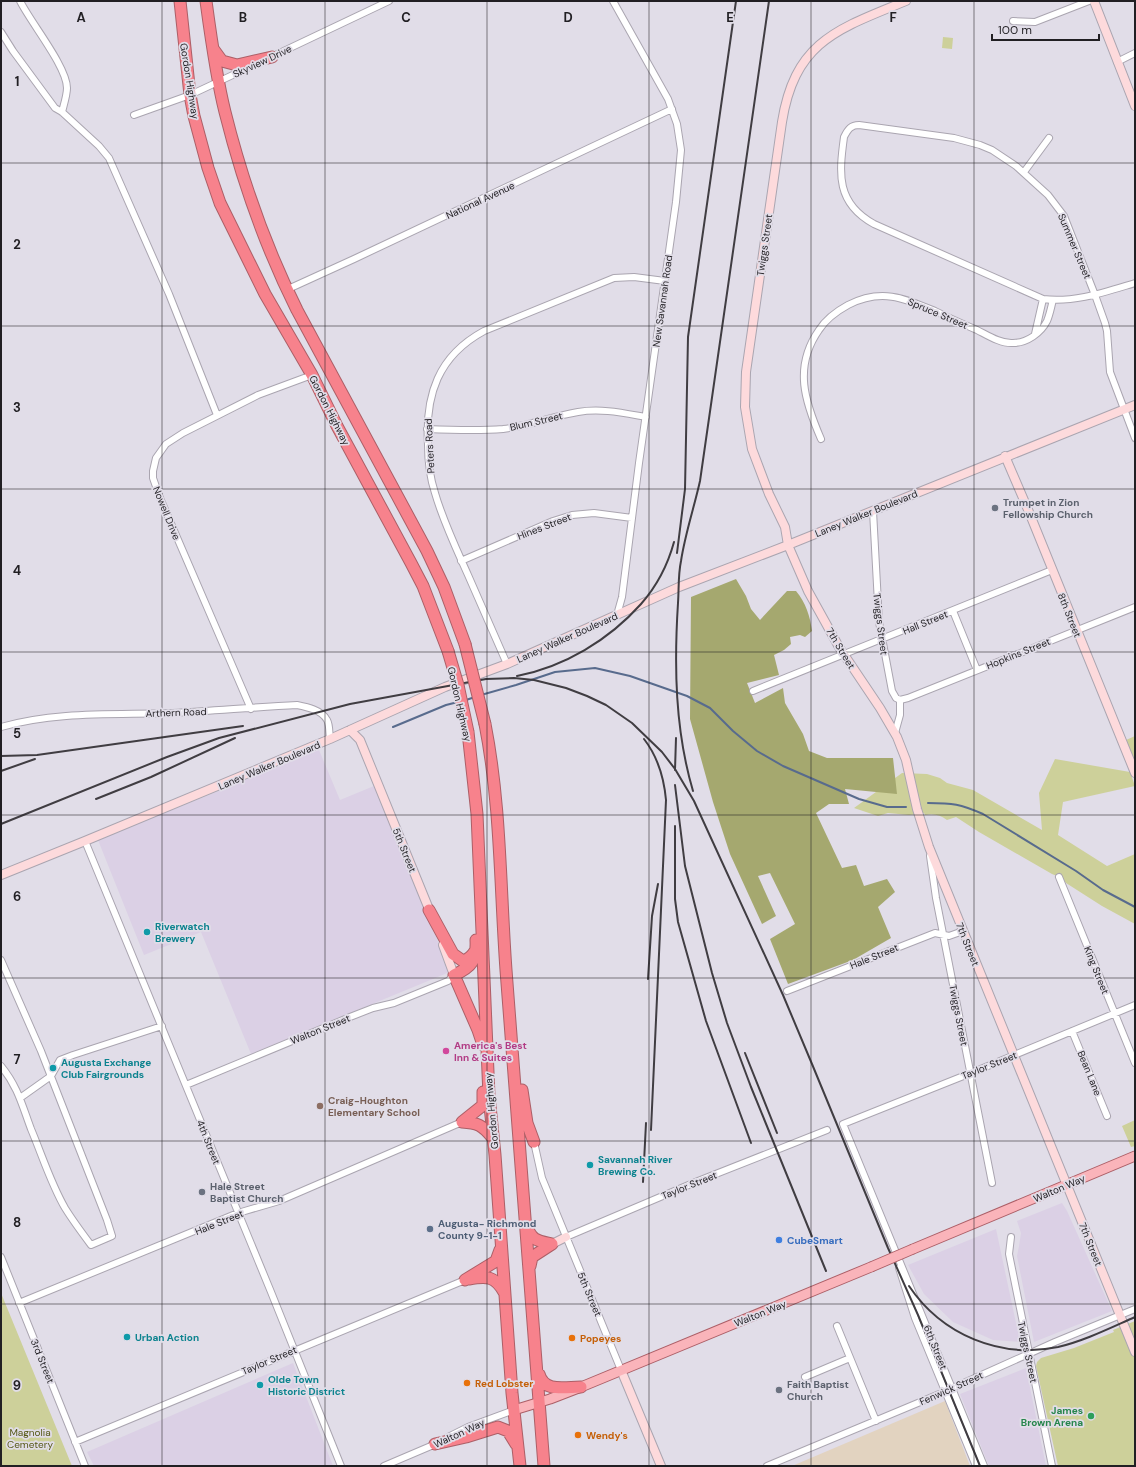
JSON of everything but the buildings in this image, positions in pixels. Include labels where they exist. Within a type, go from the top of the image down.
[{"type":"highway","name":"Gordon Highway","points":[[180,1],[190,95],[201,141],[220,203],[265,294],[312,375],[417,575],[438,623],[458,685],[468,732],[477,821],[492,1137],[495,1155],[504,1292],[520,1466]]},
{"type":"highway","name":"Gordon Highway","points":[[206,1],[218,81],[232,137],[255,212],[286,290],[427,551],[446,593],[465,644],[485,724],[489,744],[496,810],[544,1466]]},
{"type":"highway","points":[[213,47],[222,62],[236,65],[272,57]]},
{"type":"highway","points":[[472,762],[471,820],[476,949],[472,962],[469,966],[465,970],[454,975],[478,1030],[488,1058]]},
{"type":"highway","points":[[429,910],[452,954],[457,958],[467,960],[476,949]]},
{"type":"highway","points":[[462,1122],[476,1112],[483,1104],[482,1058],[486,1019]]},
{"type":"highway","points":[[511,1031],[527,1123],[534,1142]]},
{"type":"highway","points":[[462,1122],[480,1125],[492,1137]]},
{"type":"highway","points":[[525,1221],[529,1233],[534,1239],[552,1244]]},
{"type":"highway","points":[[529,1273],[532,1257],[552,1244]]},
{"type":"highway","points":[[464,1280],[496,1261],[501,1245]]},
{"type":"highway","points":[[464,1280],[482,1277],[489,1278],[500,1286],[504,1292]]},
{"type":"highway","points":[[536,1365],[540,1379],[545,1385],[554,1388],[580,1387]]},
{"type":"highway","points":[[435,1444],[466,1437],[498,1427],[508,1431],[517,1445]]},
{"type":"main road","name":"Twiggs Street","points":[[788,545],[785,527],[769,494],[752,449],[746,419],[744,394],[747,364],[786,100],[799,69],[811,53],[824,40],[854,22],[906,1]]},
{"type":"main road","points":[[1094,1],[1135,106]]},
{"type":"main road","name":"Laney Walker Boulevard","points":[[1,875],[330,739],[445,687],[507,664],[679,587],[873,511],[1135,404]]},
{"type":"main road","name":"8th Street","points":[[1005,456],[1135,773]]},
{"type":"main road","name":"7th Street","points":[[788,545],[808,591],[844,654],[880,708],[894,733],[906,760],[919,818],[929,847],[1135,1352]]},
{"type":"main road","name":"5th Street","points":[[350,730],[360,740],[454,975]]},
{"type":"main road","name":"Walton Way","points":[[514,1410],[580,1387],[914,1250],[1135,1156]]},
{"type":"main road","name":"Taylor Street","points":[[552,1244],[566,1237]]},
{"type":"main road","name":"5th Street","points":[[621,1370],[660,1466]]},
{"type":"street","points":[[20,1],[26,14],[62,69],[67,87],[62,112]]},
{"type":"street","name":"Skyview Drive","points":[[134,115],[190,95],[388,1]]},
{"type":"street","name":"New Savannah Road","points":[[613,1],[660,84],[672,109],[680,138],[680,161],[665,281],[622,597],[617,615]]},
{"type":"street","points":[[1013,21],[1035,22],[1089,1]]},
{"type":"street","points":[[1,32],[13,51],[55,108],[62,112],[99,146],[109,158],[169,294],[217,415]]},
{"type":"street","points":[[1117,62],[1135,53]]},
{"type":"street","name":"National Avenue","points":[[286,290],[672,109]]},
{"type":"street","name":"Summer Street","points":[[1043,299],[874,224],[858,213],[853,208],[846,195],[841,176],[844,137],[850,127],[859,125],[968,141],[992,150],[1024,172],[1048,195],[1064,216],[1095,294],[1107,331],[1110,372],[1135,438]]},
{"type":"street","points":[[1024,172],[1049,138]]},
{"type":"street","name":"Peters Road","points":[[507,664],[441,513],[432,485],[426,429],[430,397],[440,374],[454,353],[470,339],[484,331],[610,280],[627,276],[665,281]]},
{"type":"street","points":[[1035,334],[1043,299],[1072,299],[1135,284]]},
{"type":"street","name":"Spruce Street","points":[[821,440],[811,417],[806,400],[804,371],[807,355],[814,338],[821,326],[834,314],[858,300],[882,296],[900,298],[920,305],[1005,342],[1019,343],[1043,328],[1054,300]]},
{"type":"street","name":"Nowell Drive","points":[[251,709],[160,498],[153,478],[154,465],[156,458],[166,444],[183,433],[258,395],[312,375]]},
{"type":"street","name":"Blum Street","points":[[426,429],[473,431],[505,429],[577,412],[604,410],[646,417]]},
{"type":"street","name":"Twiggs Street","points":[[873,511],[879,622],[892,691],[896,698],[900,700]]},
{"type":"street","name":"Hines Street","points":[[461,560],[552,521],[572,515],[594,512],[632,518]]},
{"type":"street","name":"Hall Street","points":[[753,691],[1052,570]]},
{"type":"street","name":"Hopkins Street","points":[[900,700],[1135,607]]},
{"type":"street","points":[[953,611],[977,670]]},
{"type":"street","points":[[894,733],[900,715],[900,700]]},
{"type":"street","name":"Arthern Road","points":[[1,727],[34,719],[74,716],[173,713],[297,705],[311,708],[324,716],[327,720],[330,739]]},
{"type":"street","name":"4th Street","points":[[85,841],[341,1466]]},
{"type":"street","name":"Twiggs Street","points":[[929,847],[943,934],[992,1183]]},
{"type":"street","name":"King Street","points":[[1059,877],[1135,1063]]},
{"type":"street","name":"Hale Street","points":[[787,991],[935,933],[949,936],[963,931]]},
{"type":"street","points":[[1,960],[51,1076],[81,1151],[112,1236],[91,1245],[65,1207],[53,1183],[20,1098],[11,1079],[1,1066]]},
{"type":"street","name":"Walton Street","points":[[186,1085],[350,1017],[373,1008],[394,1003],[448,981],[454,975]]},
{"type":"street","name":"Taylor Street","points":[[843,1124],[1135,1005]]},
{"type":"street","points":[[20,1098],[51,1076],[60,1060],[162,1026]]},
{"type":"street","name":"Bean Lane","points":[[1072,1031],[1107,1116]]},
{"type":"street","name":"Hale Street","points":[[19,1303],[238,1213],[279,1201],[462,1122]]},
{"type":"street","name":"6th Street","points":[[843,1124],[984,1466]]},
{"type":"street","name":"Taylor Street","points":[[566,1237],[691,1184],[827,1130]]},
{"type":"street","name":"5th Street","points":[[534,1142],[542,1178],[621,1370]]},
{"type":"street","name":"6th Street","points":[[886,1229],[914,1318],[976,1466]]},
{"type":"street","name":"Twiggs Street","points":[[1010,1236],[1009,1254],[1052,1466]]},
{"type":"street","name":"3rd Street","points":[[1,1257],[85,1466]]},
{"type":"street","name":"Taylor Street","points":[[75,1442],[464,1280]]},
{"type":"street","name":"Fenwick Street","points":[[767,1466],[952,1388],[1028,1353],[1135,1309]]},
{"type":"street","points":[[837,1326],[876,1420]]},
{"type":"street","points":[[805,1377],[850,1358]]},
{"type":"street","name":"Walton Way","points":[[384,1466],[435,1444],[468,1427],[514,1410]]},
{"type":"shaded area","points":[[319,750],[340,800],[374,786],[449,968],[448,972],[445,974],[251,1054],[201,932],[144,955],[98,840]]},
{"type":"shaded area","points":[[1062,1203],[1112,1311],[1034,1342],[1017,1256],[1021,1233],[1017,1221]]},
{"type":"shaded area","points":[[996,1229],[1020,1342],[993,1340],[953,1322],[924,1294],[908,1265]]},
{"type":"shaded area","points":[[293,1363],[333,1466],[94,1466],[87,1452]]},
{"type":"shaded area","points":[[1026,1368],[1046,1466],[989,1466],[960,1394]]},
{"type":"shaded area","points":[[945,1401],[970,1466],[792,1466]]},
{"type":"green space","points":[[943,37],[953,38],[952,49],[942,48]]},
{"type":"green space","points":[[736,579],[746,596],[751,609],[760,620],[787,591],[796,591],[807,610],[812,631],[805,637],[800,635],[790,637],[791,644],[784,650],[774,655],[779,675],[747,683],[755,703],[783,688],[785,703],[803,734],[809,751],[827,758],[893,758],[897,794],[845,789],[849,804],[829,804],[816,813],[842,868],[856,865],[864,886],[887,879],[895,892],[878,907],[891,938],[853,960],[788,984],[770,939],[795,924],[770,873],[758,876],[776,916],[762,924],[730,854],[713,802],[690,719],[691,597]]},
{"type":"green space","points":[[1135,736],[1135,761],[1126,740]]},
{"type":"green space","points":[[1055,759],[1130,772],[1135,786],[1063,802],[1058,835],[1107,866],[1135,854],[1135,924],[1102,906],[1066,883],[1062,878],[1052,874],[979,832],[956,817],[947,820],[937,815],[925,815],[924,813],[909,815],[888,813],[878,816],[854,808],[902,773],[927,774],[940,778],[947,783],[973,790],[1042,830],[1039,793]]},
{"type":"green space","points":[[1135,1120],[1135,1146],[1131,1147],[1122,1126]]},
{"type":"green space","name":"Magnolia Cemetery","points":[[1,1293],[72,1466],[1,1466]]},
{"type":"green space","name":"James Brown Arena","points":[[1135,1321],[1135,1466],[1058,1466],[1036,1366],[1037,1362],[1041,1358],[1074,1348],[1114,1332],[1113,1330]]},
{"type":"waterway","points":[[481,695],[555,672],[595,668],[630,676],[687,696],[710,708],[733,731],[757,751],[783,766],[859,799],[887,807],[906,807]]},
{"type":"waterway","points":[[466,700],[475,697]]},
{"type":"waterway","points":[[393,727],[446,705],[458,702]]},
{"type":"waterway","points":[[928,803],[956,805],[983,814],[1076,871],[1103,890],[1135,907]]},
{"type":"railway","points":[[677,553],[685,489],[688,337],[736,1]]},
{"type":"railway","points":[[693,791],[682,745],[677,698],[676,650],[679,572],[700,481],[769,1]]},
{"type":"railway","points":[[517,676],[535,672],[568,659],[585,650],[615,629],[641,604],[652,590],[665,567],[674,542]]},
{"type":"railway","points":[[1,824],[167,757],[219,738],[350,704],[486,679],[514,678],[534,680],[566,688],[606,705],[632,723],[662,752],[675,769],[694,801],[783,995],[980,1466]]},
{"type":"railway","points":[[1,756],[37,755],[243,726]]},
{"type":"railway","points":[[96,799],[151,777],[235,738]]},
{"type":"railway","points":[[675,770],[676,738]]},
{"type":"railway","points":[[644,739],[657,760],[660,768],[666,800],[651,1130]]},
{"type":"railway","points":[[1,771],[35,759]]},
{"type":"railway","points":[[675,785],[685,866],[712,973],[727,1023],[751,1087],[826,1271]]},
{"type":"railway","points":[[675,826],[675,899],[678,922],[706,1021],[751,1143]]},
{"type":"railway","points":[[648,979],[652,916],[658,884]]},
{"type":"railway","points":[[745,1053],[777,1133]]},
{"type":"railway","points":[[643,1182],[646,1123]]},
{"type":"railway","points":[[909,1286],[922,1303],[938,1318],[955,1330],[994,1346],[1015,1349],[1036,1350],[1058,1347],[1097,1334],[1135,1317]]},
{"type":"place","name":"Trumpet in Zion Fellowship Church","points":[[995,508]]},
{"type":"place","name":"Riverwatch Brewery","points":[[147,932]]},
{"type":"place","name":"America's Best Inn & Suites","points":[[446,1051]]},
{"type":"place","name":"Augusta Exchange Club Fairgrounds","points":[[53,1068]]},
{"type":"place","name":"Craig-Houghton Elementary School","points":[[320,1106]]},
{"type":"place","name":"Savannah River Brewing Co.","points":[[590,1165]]},
{"type":"place","name":"Hale Street Baptist Church","points":[[202,1192]]},
{"type":"place","name":"Augusta- Richmond County 9-1-1","points":[[430,1229]]},
{"type":"place","name":"CubeSmart","points":[[779,1240]]},
{"type":"place","name":"Urban Action","points":[[127,1337]]},
{"type":"place","name":"Popeyes","points":[[572,1338]]},
{"type":"place","name":"Red Lobster","points":[[467,1383]]},
{"type":"place","name":"Olde Town Historic District","points":[[260,1385]]},
{"type":"place","name":"Faith Baptist Church","points":[[779,1390]]},
{"type":"place","name":"James Brown Arena","points":[[1091,1416]]},
{"type":"place","name":"Wendy's","points":[[578,1435]]}]
